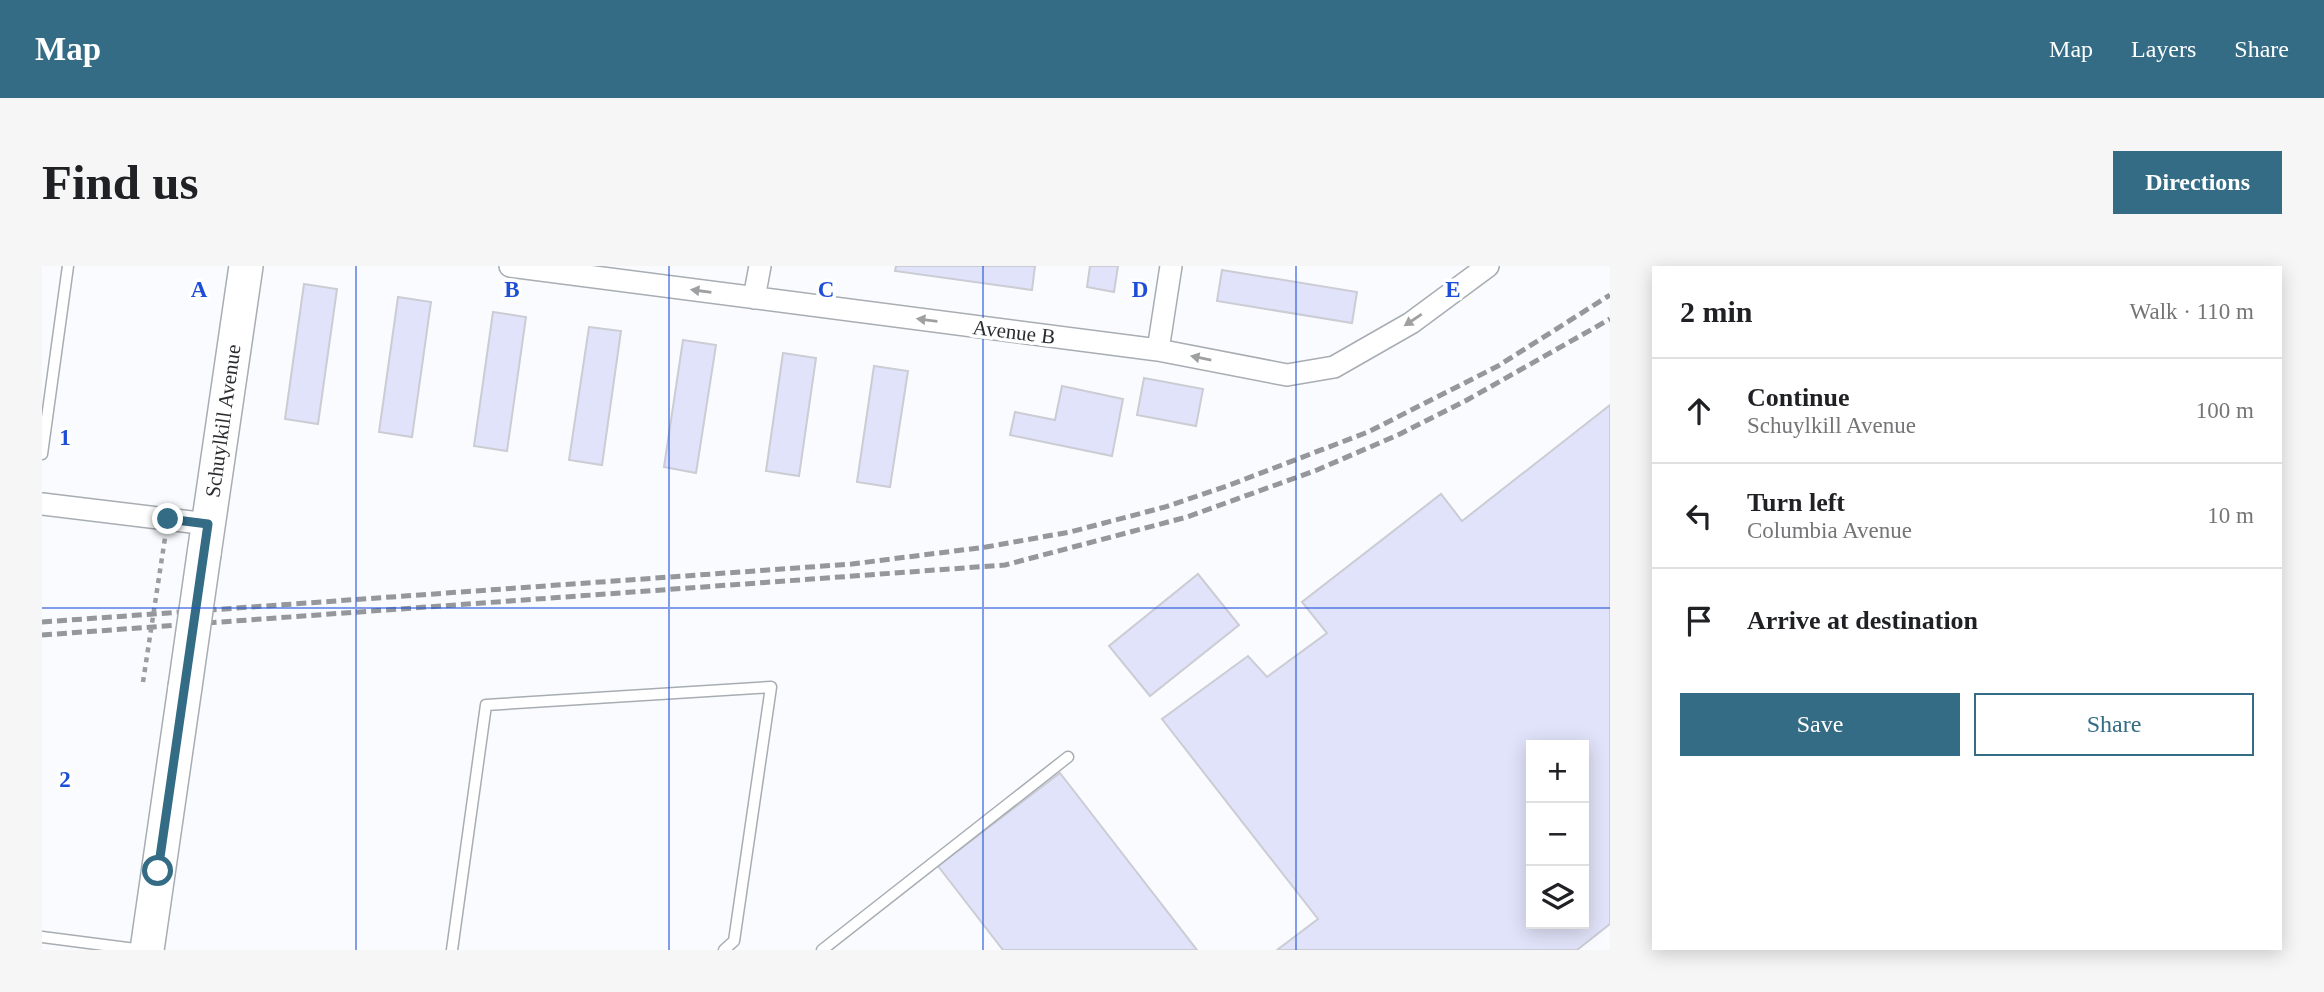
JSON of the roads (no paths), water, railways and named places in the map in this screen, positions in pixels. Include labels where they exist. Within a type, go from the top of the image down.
[{"type":"main road","name":"Schuylkill Avenue","points":[[146,950],[246,266]]},
{"type":"street","name":"Avenue B","points":[[510,266],[1158,350],[1287,375],[1334,367],[1411,323],[1489,266]]},
{"type":"street","points":[[754,298],[760,266]]},
{"type":"street","points":[[1158,350],[1171,266]]},
{"type":"street","points":[[42,504],[206,539]]},
{"type":"lane","points":[[42,454],[68,266]]},
{"type":"lane","points":[[452,950],[486,705],[771,687],[734,941],[724,950]]},
{"type":"lane","points":[[822,950],[1068,757]]},
{"type":"lane","points":[[42,937],[146,950]]},
{"type":"railway","points":[[42,622],[852,564],[986,547],[1070,532],[1165,507],[1368,432],[1498,366],[1610,295]]},
{"type":"railway","points":[[42,635],[1005,565],[1187,517],[1317,470],[1400,434],[1467,400],[1610,319]]}]
